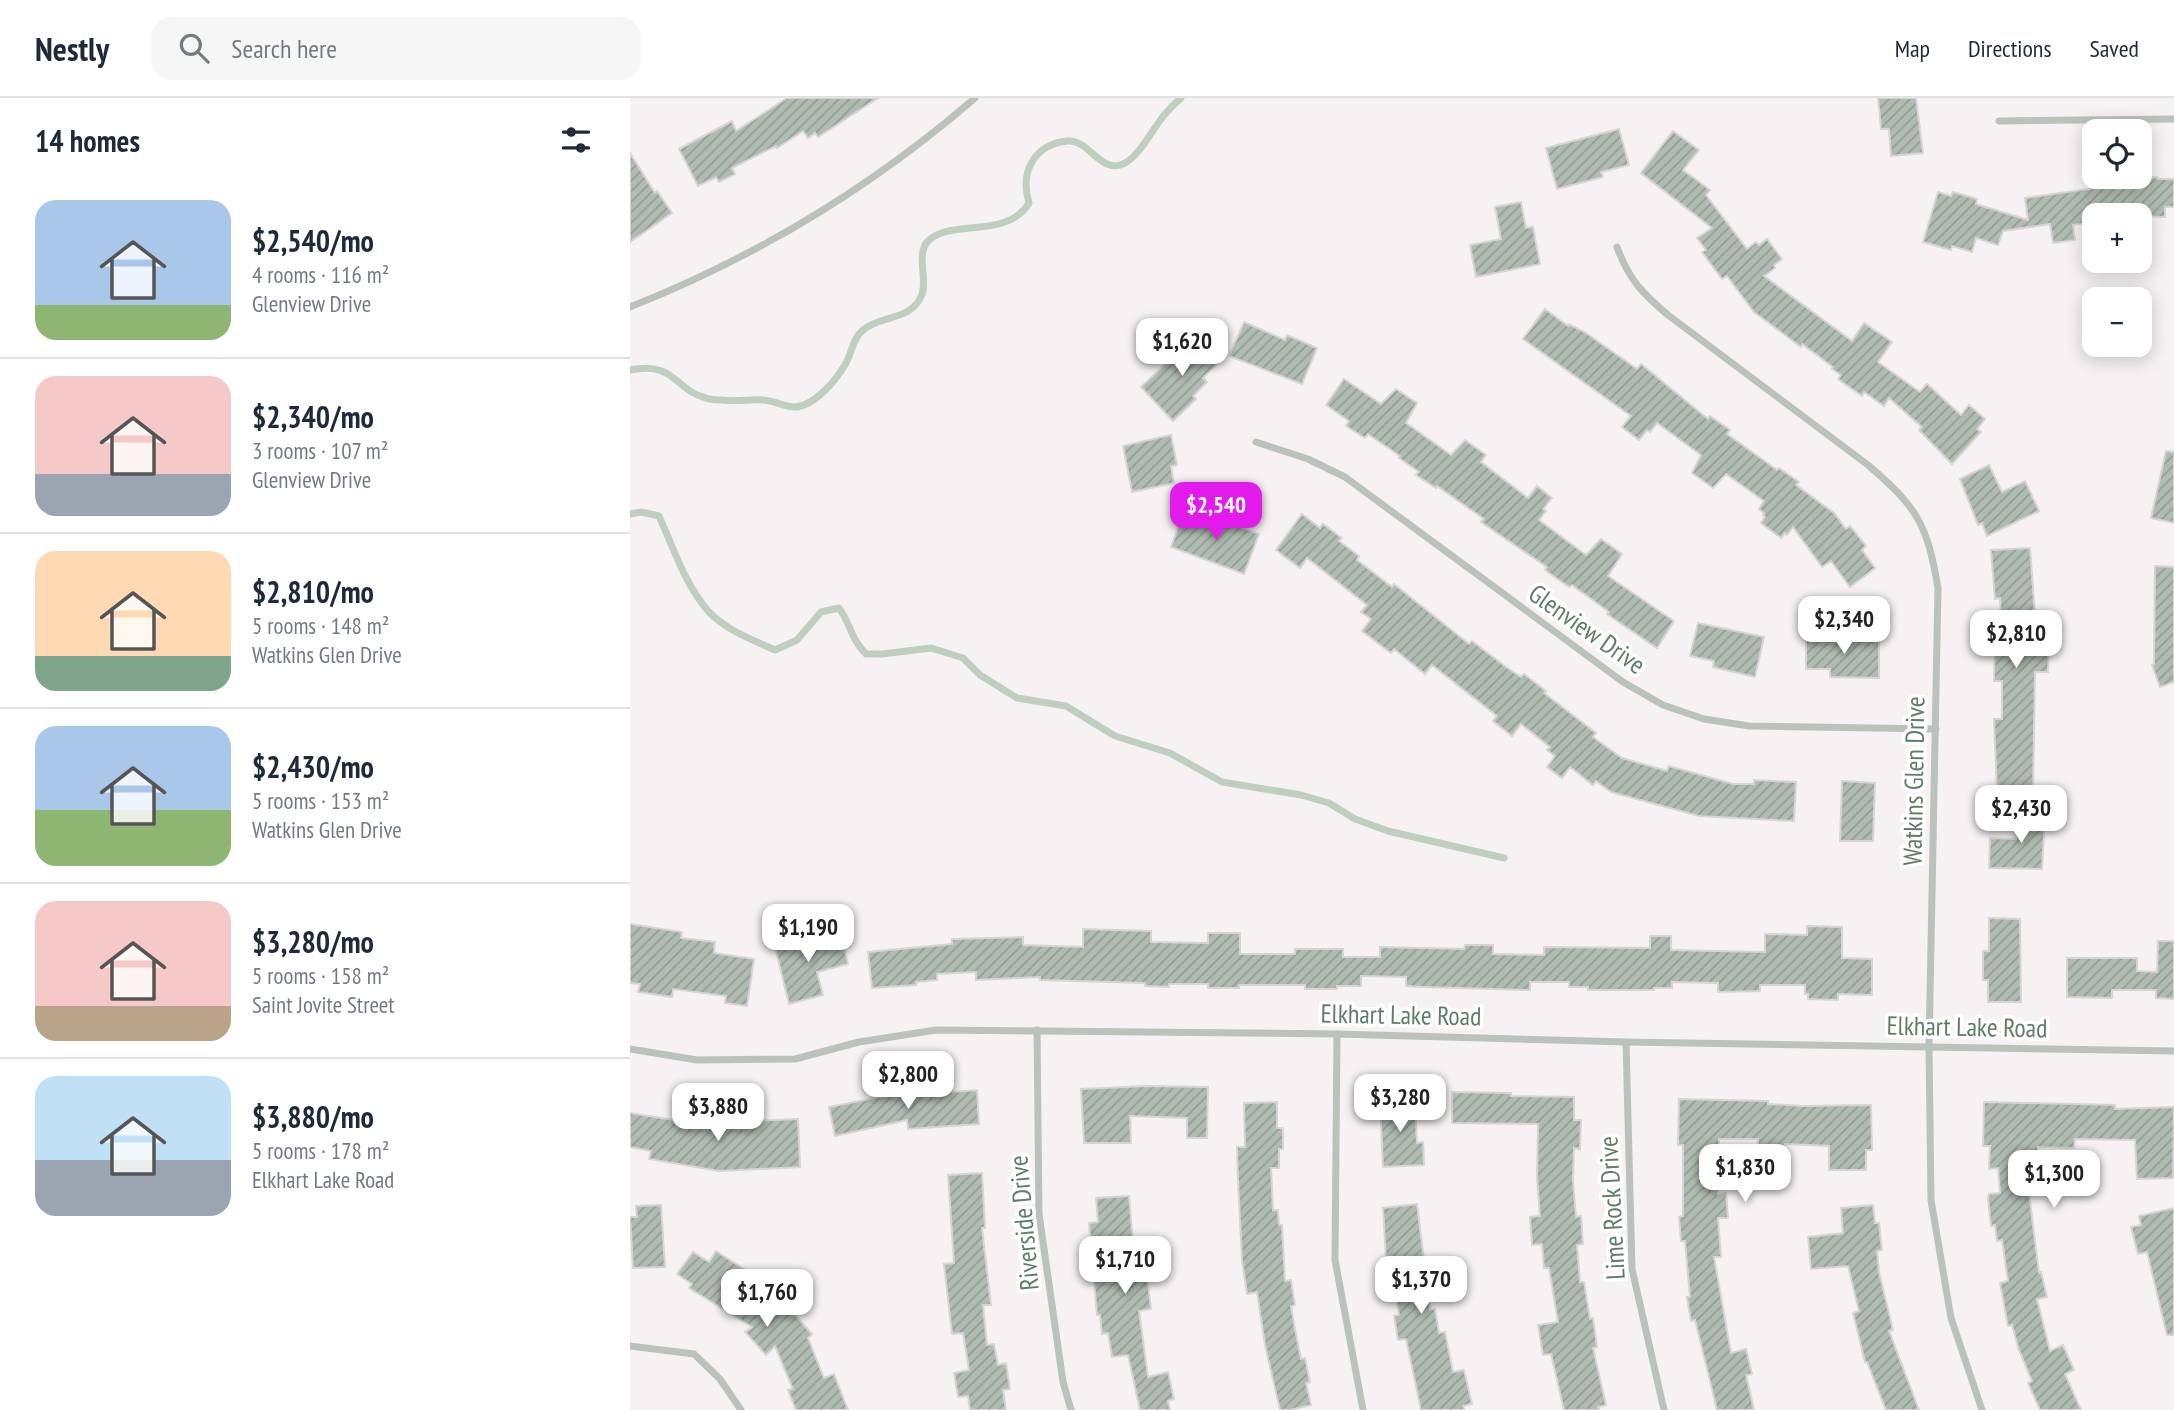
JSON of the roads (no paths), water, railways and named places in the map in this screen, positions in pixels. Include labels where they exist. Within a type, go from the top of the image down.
[{"type":"street","points":[[630,307],[702,276],[780,236],[885,170],[975,98]]},
{"type":"street","points":[[1998,121],[2174,119]]},
{"type":"street","name":"Watkins Glen Drive","points":[[1617,247],[1625,269],[1641,292],[1679,324],[1868,465],[1898,491],[1921,522],[1931,548],[1938,588],[1929,1047],[1931,1200],[1951,1318],[1982,1410]]},
{"type":"street","name":"Glenview Drive","points":[[1256,442],[1308,459],[1345,477],[1623,682],[1663,705],[1704,719],[1749,726],[1936,729]]},
{"type":"street","name":"Elkhart Lake Road","points":[[630,1049],[697,1060],[795,1059],[859,1042],[936,1030],[1337,1034],[1626,1042],[2174,1051]]},
{"type":"street","name":"Riverside Drive","points":[[1037,1031],[1039,1214],[1063,1382],[1071,1410]]},
{"type":"street","points":[[1337,1034],[1335,1260],[1363,1410]]},
{"type":"street","name":"Lime Rock Drive","points":[[1626,1042],[1632,1269],[1664,1410]]},
{"type":"street","points":[[630,1346],[694,1354],[720,1379],[741,1410]]},
{"type":"waterway","points":[[630,370],[657,369],[695,394],[710,399],[764,400],[795,407],[810,402],[825,391],[837,376],[863,330],[902,314],[916,305],[923,291],[922,261],[924,247],[928,241],[938,234],[993,225],[1019,214],[1029,203],[1026,181],[1032,162],[1038,154],[1056,143],[1075,142],[1106,164],[1113,166],[1126,163],[1181,98]]},
{"type":"waterway","points":[[630,514],[641,512],[659,516],[687,578],[709,612],[732,629],[775,650],[797,640],[821,612],[839,608],[857,643],[866,654],[931,648],[963,658],[980,675],[1017,698],[1066,706],[1115,736],[1170,753],[1222,782],[1301,795],[1329,803],[1355,819],[1388,831],[1504,858]]}]
